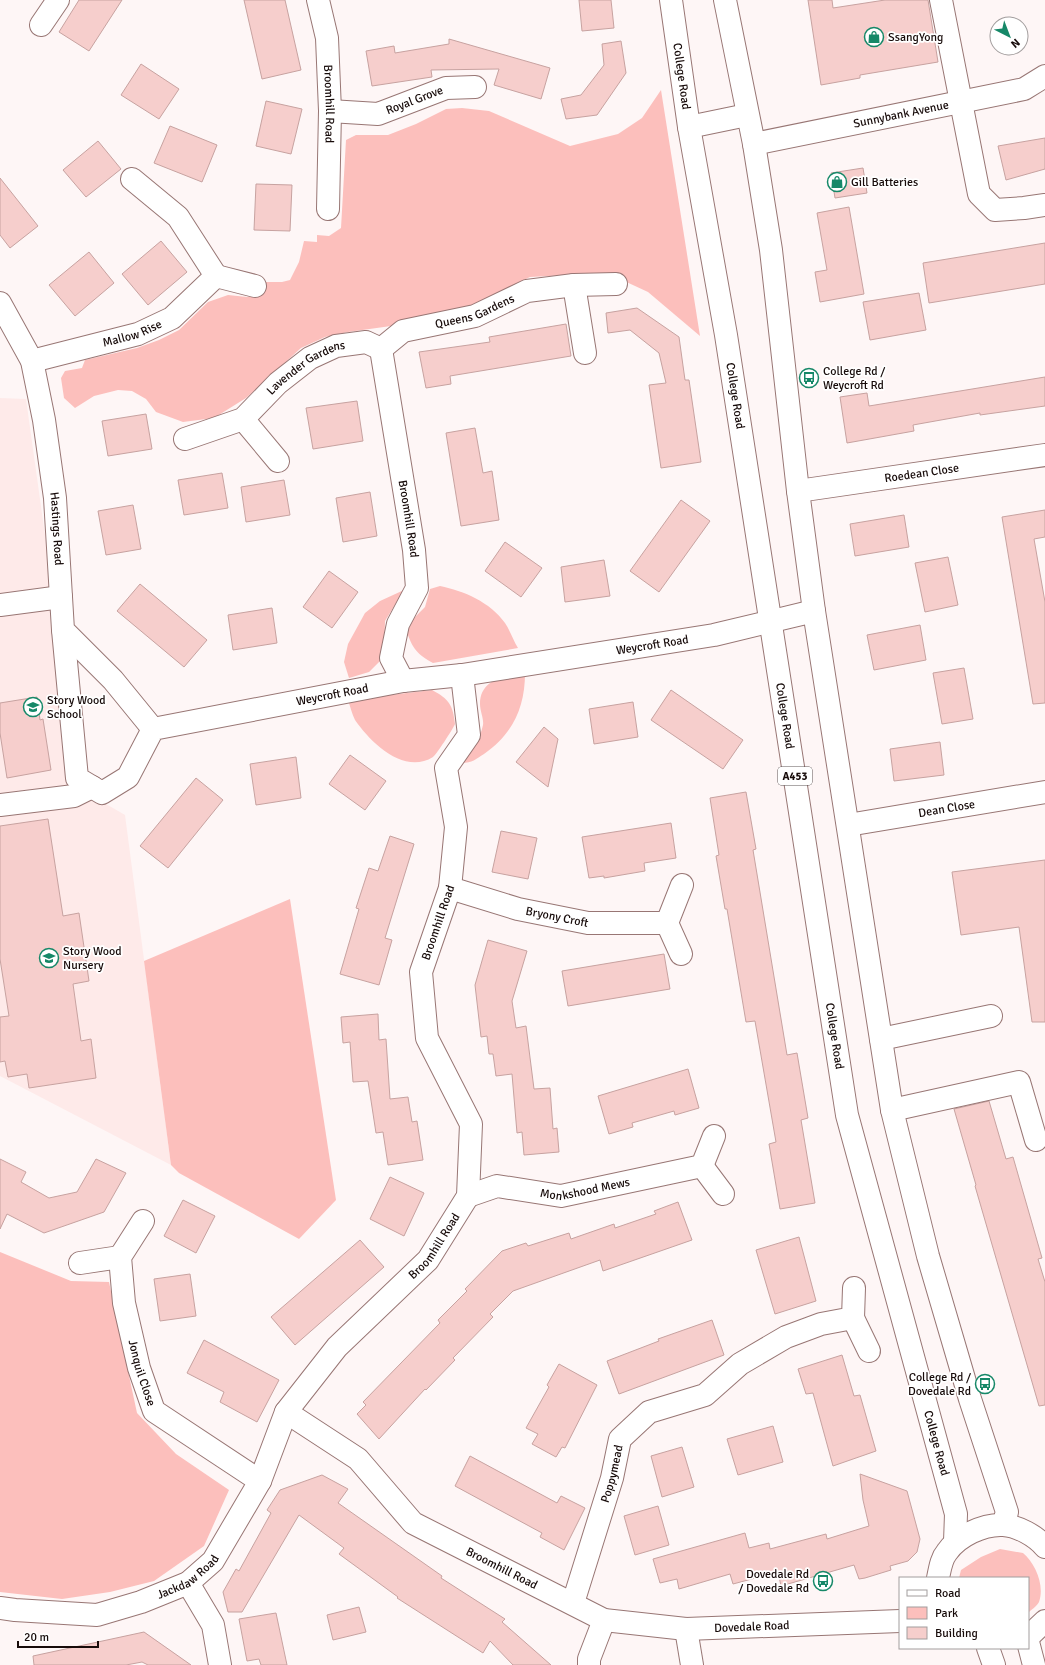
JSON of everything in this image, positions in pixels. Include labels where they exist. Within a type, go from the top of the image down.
[{"type":"street","points":[[41,25],[58,0]]},
{"type":"street","name":"Broomhill Road","points":[[318,0],[327,38],[330,111],[328,209]]},
{"type":"street","name":"College Road","points":[[671,0],[689,127],[726,335],[847,1115],[956,1514],[955,1542]]},
{"type":"street","points":[[725,0],[754,144],[771,250],[798,491],[814,611],[892,1110],[928,1256],[970,1399],[1007,1512],[1003,1525]]},
{"type":"street","points":[[941,0],[979,194],[995,210],[1045,205]]},
{"type":"street","name":"Sunnybank Avenue","points":[[754,144],[1024,89],[1045,76]]},
{"type":"street","name":"Royal Grove","points":[[330,111],[378,114],[446,88],[475,87]]},
{"type":"street","points":[[689,127],[747,115]]},
{"type":"street","points":[[132,180],[178,217],[216,276],[255,286]]},
{"type":"street","name":"Mallow Rise","points":[[32,361],[138,334],[172,318],[216,276]]},
{"type":"street","name":"Queens Gardens","points":[[381,349],[403,331],[475,316],[527,291],[574,285],[616,284]]},
{"type":"street","points":[[574,285],[585,353]]},
{"type":"street","name":"Hastings Road","points":[[0,303],[32,361],[44,420],[55,498],[63,630]]},
{"type":"street","name":"Lavender Gardens","points":[[185,439],[243,420],[278,383],[310,358],[336,346],[366,342],[381,349]]},
{"type":"street","name":"Broomhill Road","points":[[381,349],[414,550],[417,588],[398,624],[391,658],[403,681]]},
{"type":"street","points":[[243,420],[278,461]]},
{"type":"street","name":"Roedean Close","points":[[798,491],[1045,455]]},
{"type":"street","points":[[0,605],[61,597]]},
{"type":"street","name":"Weycroft Road","points":[[153,729],[403,681],[462,675],[714,635],[814,611]]},
{"type":"street","points":[[63,630],[113,680],[153,729],[128,777],[102,792],[77,778],[63,630]]},
{"type":"street","name":"Broomhill Road","points":[[462,675],[469,735],[446,768],[456,827],[450,888],[421,972],[427,1038],[471,1124],[468,1196],[428,1260],[337,1347],[286,1412],[358,1459],[413,1523],[604,1620]]},
{"type":"street","points":[[0,805],[74,796],[92,787]]},
{"type":"street","name":"Dean Close","points":[[848,825],[1045,792]]},
{"type":"street","points":[[681,954],[667,923],[682,885]]},
{"type":"street","name":"Bryony Croft","points":[[450,888],[518,909],[588,923],[667,923]]},
{"type":"street","points":[[881,1039],[991,1016]]},
{"type":"street","points":[[892,1110],[1019,1082],[1036,1140]]},
{"type":"street","points":[[714,1136],[702,1166],[724,1194]]},
{"type":"street","name":"Monkshood Mews","points":[[468,1196],[497,1186],[561,1196],[702,1166]]},
{"type":"street","points":[[80,1263],[120,1257],[143,1221]]},
{"type":"street","name":"Jonquil Close","points":[[120,1257],[124,1303],[139,1368],[154,1411],[260,1481]]},
{"type":"street","points":[[854,1288],[853,1318],[869,1351]]},
{"type":"street","name":"Poppymead","points":[[573,1603],[612,1478],[620,1439],[649,1412],[705,1395],[740,1364],[786,1337],[821,1324],[853,1318]]},
{"type":"street","name":"Jackdaw Road","points":[[0,1608],[97,1615],[141,1602],[188,1583],[213,1561],[260,1481],[286,1412]]},
{"type":"street","points":[[937,1574],[946,1552],[955,1542],[968,1534],[987,1527],[1003,1525],[1034,1536],[1045,1547]]},
{"type":"street","points":[[188,1583],[213,1625],[220,1665]]},
{"type":"street","points":[[589,1665],[589,1659],[604,1620]]},
{"type":"street","name":"Dovedale Road","points":[[604,1620],[686,1629],[899,1621]]},
{"type":"street","points":[[1029,1636],[1045,1621]]},
{"type":"street","points":[[686,1629],[692,1665]]},
{"type":"street","points":[[1029,1646],[1034,1665]]},
{"type":"street","points":[[988,1649],[994,1665]]},
{"type":"shaded area","name":"Story Wood School","points":[[0,398],[26,399],[58,628],[73,785],[125,815],[171,1165],[0,1076]]},
{"type":"green space","points":[[661,90],[700,336],[648,292],[607,273],[530,277],[473,305],[391,326],[325,337],[301,348],[246,398],[214,418],[183,422],[156,412],[146,399],[132,391],[118,390],[94,396],[75,408],[64,398],[61,378],[65,371],[82,368],[85,360],[137,348],[159,340],[179,330],[208,302],[228,295],[247,297],[257,295],[262,282],[282,282],[290,280],[299,262],[304,241],[317,242],[317,235],[329,236],[341,228],[346,140],[356,135],[388,135],[416,124],[446,109],[462,108],[489,111],[570,146],[618,134],[642,118]]},
{"type":"green space","points":[[440,586],[467,594],[476,598],[492,609],[505,623],[518,648],[433,663],[423,657],[413,647],[407,632],[413,619],[425,607],[430,589]]},
{"type":"green space","points":[[404,590],[385,621],[384,657],[369,672],[349,678],[344,662],[348,644],[365,613],[380,601]]},
{"type":"green space","points":[[525,673],[523,697],[520,708],[510,729],[503,738],[484,754],[476,759],[462,763],[480,736],[482,730],[483,723],[480,704],[484,689],[495,680]]},
{"type":"green space","points":[[432,690],[442,696],[449,703],[453,712],[455,724],[435,755],[422,762],[411,762],[400,759],[379,747],[355,720],[348,700]]},
{"type":"green space","points":[[290,899],[336,1200],[299,1239],[179,1173],[171,1165],[144,961]]},
{"type":"green space","points":[[0,1252],[71,1281],[109,1282],[137,1413],[176,1454],[229,1490],[204,1546],[154,1581],[110,1592],[62,1599],[0,1592]]},
{"type":"green space","points":[[1000,1549],[1023,1553],[1031,1562],[1038,1575],[1041,1589],[1039,1602],[1029,1612],[1029,1577],[959,1577],[961,1570],[981,1557]]},
{"type":"building","points":[[79,0],[122,0],[89,51],[59,32]]},
{"type":"building","points":[[244,0],[285,0],[301,70],[262,79]]},
{"type":"building","points":[[579,0],[611,0],[614,28],[582,31]]},
{"type":"building","name":"SsangYong","points":[[808,0],[832,0],[833,8],[885,0],[928,0],[938,62],[860,75],[860,78],[821,85]]},
{"type":"building","points":[[449,39],[550,68],[541,99],[494,85],[499,69],[431,70],[432,77],[372,86],[366,51],[394,46],[395,53],[449,44]]},
{"type":"building","points":[[621,41],[626,73],[597,115],[566,119],[561,99],[581,95],[604,65],[602,44]]},
{"type":"building","points":[[141,64],[179,89],[159,119],[121,95]]},
{"type":"building","points":[[266,101],[302,109],[291,154],[256,146]]},
{"type":"building","points":[[170,126],[217,145],[202,182],[154,163]]},
{"type":"building","points":[[1045,138],[1045,169],[1006,180],[998,146]]},
{"type":"building","points":[[98,141],[121,169],[86,197],[63,170]]},
{"type":"building","points":[[863,168],[867,193],[835,198],[831,173]]},
{"type":"building","points":[[0,178],[38,226],[10,248],[0,235]]},
{"type":"building","points":[[256,184],[292,185],[290,231],[254,230]]},
{"type":"building","points":[[849,207],[864,294],[820,302],[815,272],[827,270],[817,213]]},
{"type":"building","points":[[161,241],[187,272],[148,305],[122,274]]},
{"type":"building","points":[[1045,243],[1045,284],[929,303],[923,263]]},
{"type":"building","points":[[89,252],[114,283],[75,316],[49,285]]},
{"type":"building","points":[[919,293],[926,330],[870,340],[863,302]]},
{"type":"building","points":[[637,308],[679,337],[685,380],[689,380],[701,462],[661,468],[649,385],[666,383],[659,353],[630,330],[608,333],[606,313]]},
{"type":"building","points":[[566,324],[571,356],[450,376],[451,384],[426,388],[419,352],[490,342],[489,337]]},
{"type":"building","points":[[1045,377],[1045,406],[980,415],[980,413],[913,425],[914,431],[847,443],[840,397],[867,393],[869,406]]},
{"type":"building","points":[[357,401],[363,441],[313,449],[306,408]]},
{"type":"building","points":[[146,414],[152,449],[108,456],[102,421]]},
{"type":"building","points":[[475,428],[483,473],[492,471],[499,520],[461,526],[446,433]]},
{"type":"building","points":[[222,473],[228,508],[184,515],[178,480]]},
{"type":"building","points":[[284,480],[290,515],[246,522],[241,487]]},
{"type":"building","points":[[370,492],[377,536],[343,542],[336,498]]},
{"type":"building","points":[[681,500],[710,521],[659,592],[630,571]]},
{"type":"building","points":[[133,505],[141,549],[106,555],[98,511]]},
{"type":"building","points":[[1045,510],[1045,537],[1034,539],[1045,602],[1045,703],[1033,704],[1002,517]]},
{"type":"building","points":[[904,515],[909,547],[855,556],[850,524]]},
{"type":"building","points":[[505,542],[542,568],[521,597],[485,571]]},
{"type":"building","points":[[948,557],[958,605],[925,612],[915,563]]},
{"type":"building","points":[[604,560],[610,596],[565,602],[561,567]]},
{"type":"building","points":[[329,571],[358,592],[332,628],[303,607]]},
{"type":"building","points":[[140,584],[207,640],[184,667],[117,611]]},
{"type":"building","points":[[272,608],[277,643],[233,650],[228,615]]},
{"type":"building","points":[[920,625],[926,660],[874,670],[867,635]]},
{"type":"building","points":[[964,668],[973,719],[942,724],[933,673]]},
{"type":"building","points":[[671,690],[743,740],[723,769],[651,720]]},
{"type":"building","name":"Story Wood School","points":[[37,697],[40,720],[43,719],[51,770],[7,778],[0,733],[0,703]]},
{"type":"building","points":[[633,702],[638,737],[594,744],[589,709]]},
{"type":"building","points":[[544,727],[558,739],[548,787],[516,762]]},
{"type":"building","points":[[940,742],[944,775],[894,781],[890,749]]},
{"type":"building","points":[[350,755],[386,781],[365,810],[329,784]]},
{"type":"building","points":[[296,757],[301,798],[256,805],[250,764]]},
{"type":"building","points":[[196,778],[223,800],[168,868],[140,846]]},
{"type":"building","points":[[746,792],[756,849],[753,850],[787,1055],[797,1053],[808,1118],[801,1120],[815,1203],[780,1209],[769,1144],[776,1142],[755,1021],[746,1022],[727,909],[725,909],[716,856],[719,855],[710,798]]},
{"type":"building","points":[[48,819],[63,916],[79,913],[89,981],[73,984],[81,1041],[91,1039],[96,1078],[29,1088],[27,1074],[8,1077],[5,1061],[0,1062],[0,1017],[9,1016],[0,959],[0,826]]},
{"type":"building","points":[[671,823],[676,858],[644,863],[645,871],[604,878],[604,876],[589,878],[582,837]]},
{"type":"building","points":[[501,831],[537,838],[528,879],[492,872]]},
{"type":"building","points":[[390,836],[414,844],[385,938],[392,940],[379,985],[340,974],[359,909],[356,908],[369,868],[378,871]]},
{"type":"building","points":[[1045,860],[1045,1022],[1032,1022],[1019,927],[961,935],[952,872]]},
{"type":"building","points":[[488,940],[527,951],[512,1001],[516,1028],[526,1026],[534,1089],[550,1088],[553,1129],[557,1128],[559,1152],[524,1155],[522,1132],[517,1133],[512,1074],[496,1076],[493,1054],[489,1054],[487,1036],[481,1037],[475,985]]},
{"type":"building","points":[[664,954],[670,989],[568,1006],[562,971]]},
{"type":"building","points":[[378,1014],[379,1040],[386,1039],[390,1099],[408,1097],[412,1122],[417,1121],[423,1160],[388,1165],[383,1132],[376,1133],[368,1081],[353,1082],[350,1042],[343,1043],[341,1017]]},
{"type":"building","points":[[688,1069],[699,1108],[675,1115],[674,1111],[632,1123],[633,1127],[609,1134],[598,1096]]},
{"type":"building","points":[[989,1101],[1006,1159],[1013,1157],[1042,1258],[1038,1259],[1045,1282],[1045,1405],[1039,1406],[954,1109]]},
{"type":"building","points":[[0,1159],[26,1172],[21,1182],[49,1198],[77,1192],[96,1159],[126,1173],[104,1212],[44,1233],[7,1214],[0,1229]]},
{"type":"building","points":[[390,1177],[424,1193],[404,1236],[370,1219]]},
{"type":"building","points":[[183,1200],[215,1216],[196,1253],[164,1236]]},
{"type":"building","points":[[678,1202],[692,1240],[603,1271],[600,1260],[513,1291],[490,1314],[493,1317],[453,1358],[455,1360],[426,1390],[425,1389],[379,1439],[357,1414],[366,1405],[363,1402],[440,1323],[438,1320],[467,1291],[465,1289],[502,1251],[526,1243],[528,1246],[569,1233],[571,1239],[614,1224],[615,1228],[656,1214],[654,1211]]},
{"type":"building","points":[[799,1237],[816,1301],[775,1314],[756,1250]]},
{"type":"building","points":[[360,1240],[384,1267],[295,1345],[271,1317]]},
{"type":"building","points":[[190,1274],[196,1316],[160,1321],[154,1279]]},
{"type":"building","points":[[712,1320],[724,1355],[619,1394],[607,1361],[659,1341],[658,1339]]},
{"type":"building","points":[[204,1340],[279,1380],[257,1422],[220,1402],[224,1392],[187,1373]]},
{"type":"building","points":[[842,1355],[854,1396],[860,1395],[876,1451],[833,1466],[813,1393],[806,1394],[798,1369]]},
{"type":"building","points":[[559,1364],[597,1385],[565,1448],[562,1447],[556,1457],[532,1444],[538,1434],[526,1428],[549,1387],[547,1385]]},
{"type":"building","points":[[773,1426],[783,1462],[738,1475],[727,1439]]},
{"type":"building","points":[[682,1447],[694,1487],[662,1497],[651,1456]]},
{"type":"building","points":[[470,1456],[557,1503],[561,1496],[585,1508],[564,1550],[540,1537],[542,1533],[455,1486]]},
{"type":"building","points":[[860,1474],[907,1491],[920,1539],[917,1552],[908,1561],[890,1566],[891,1570],[865,1578],[859,1579],[854,1565],[781,1586],[778,1572],[733,1584],[730,1574],[679,1589],[677,1579],[660,1583],[653,1559],[745,1533],[749,1548],[769,1543],[770,1549],[826,1534],[827,1539],[869,1526],[863,1500]]},
{"type":"building","points":[[322,1475],[348,1489],[338,1503],[442,1576],[441,1578],[505,1619],[502,1622],[551,1665],[513,1665],[490,1641],[483,1653],[397,1598],[398,1597],[339,1554],[344,1548],[299,1515],[242,1612],[228,1612],[223,1592],[236,1569],[239,1571],[271,1513],[267,1510],[280,1490]]},
{"type":"building","points":[[658,1506],[669,1545],[635,1555],[624,1516]]},
{"type":"building","points":[[359,1607],[366,1632],[333,1640],[327,1615]]},
{"type":"building","points":[[276,1613],[287,1665],[261,1665],[259,1659],[247,1661],[239,1619]]},
{"type":"building","points":[[144,1632],[191,1665],[148,1665],[142,1662],[126,1665],[34,1665],[33,1656]]},
{"type":"place","name":"SsangYong","points":[[874,37]]},
{"type":"place","name":"Gill Batteries","points":[[837,182]]},
{"type":"place","name":"College Rd / Weycroft Rd","points":[[809,378]]},
{"type":"place","name":"Story Wood School","points":[[33,707]]},
{"type":"place","name":"Story Wood Nursery","points":[[49,958]]},
{"type":"place","name":"College Rd / Dovedale Rd","points":[[985,1384]]},
{"type":"place","name":"Dovedale Rd / Dovedale Rd","points":[[823,1581]]}]
